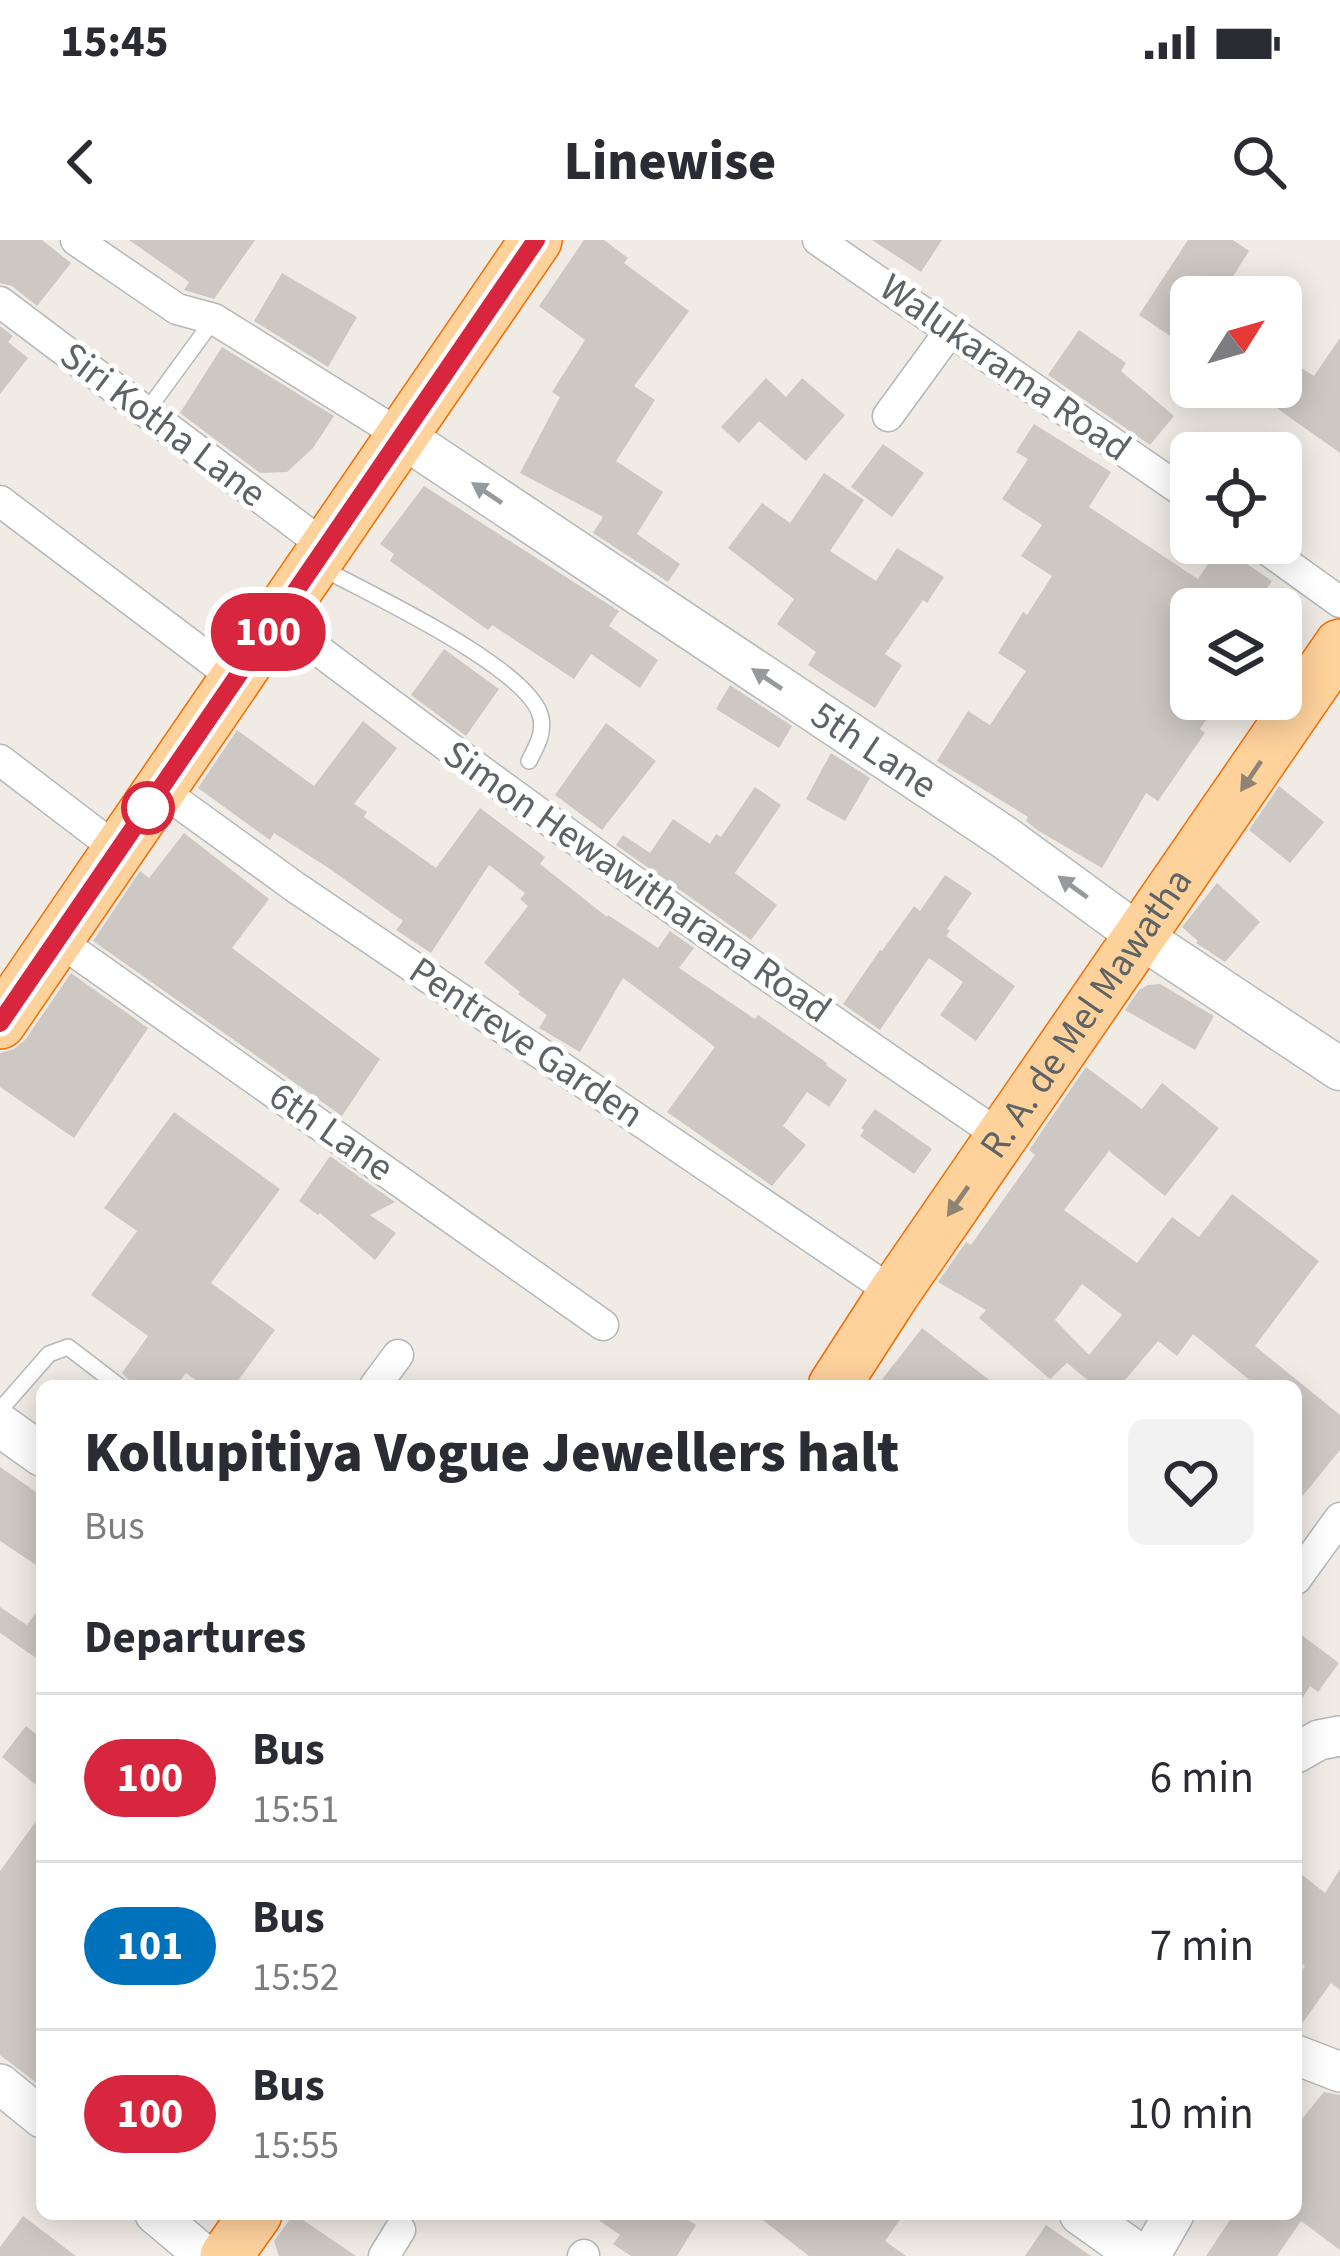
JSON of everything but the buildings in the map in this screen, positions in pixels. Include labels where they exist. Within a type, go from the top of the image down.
[{"type":"highway","points":[[2,1017],[536,240]]},
{"type":"highway","name":"R. A. de Mel Mawatha","points":[[839,1380],[1340,645]]},
{"type":"main road","name":"5th Lane","points":[[402,436],[1004,838],[1141,937],[1338,1064]]},
{"type":"main road","points":[[0,1425],[36,1451]]},
{"type":"main road","points":[[1089,2220],[1140,2256]]},
{"type":"street","points":[[76,240],[177,309],[214,319],[402,436]]},
{"type":"street","name":"Walukarama Road","points":[[818,240],[1170,482]]},
{"type":"street","name":"Siri Kotha Lane","points":[[0,302],[146,412],[320,556]]},
{"type":"street","points":[[888,416],[950,331]]},
{"type":"street","points":[[0,501],[236,680]]},
{"type":"street","points":[[1287,564],[1340,602]]},
{"type":"street","name":"Simon Hewawitharana Road","points":[[278,619],[467,763],[1002,1137]]},
{"type":"street","points":[[0,760],[118,850]]},
{"type":"street","name":"Pentreve Garden","points":[[161,790],[315,900],[895,1293]]},
{"type":"street","name":"6th Lane","points":[[58,940],[603,1325]]},
{"type":"street","points":[[379,1380],[398,1355]]},
{"type":"street","points":[[1302,1571],[1340,1518]]},
{"type":"street","points":[[1302,1750],[1319,1740],[1340,1736]]},
{"type":"street","points":[[1302,2056],[1340,2072]]},
{"type":"street","points":[[0,2084],[36,2113]]},
{"type":"street","points":[[162,2220],[205,2256]]},
{"type":"street","points":[[1150,2256],[1171,2220]]},
{"type":"lane","points":[[146,412],[214,319]]},
{"type":"lane","points":[[320,556],[485,657],[519,684],[541,714],[542,738],[529,761]]},
{"type":"lane","points":[[0,1410],[57,1349],[68,1347],[110,1380]]},
{"type":"bus line","name":"100","points":[[0,1023],[536,240]]}]
